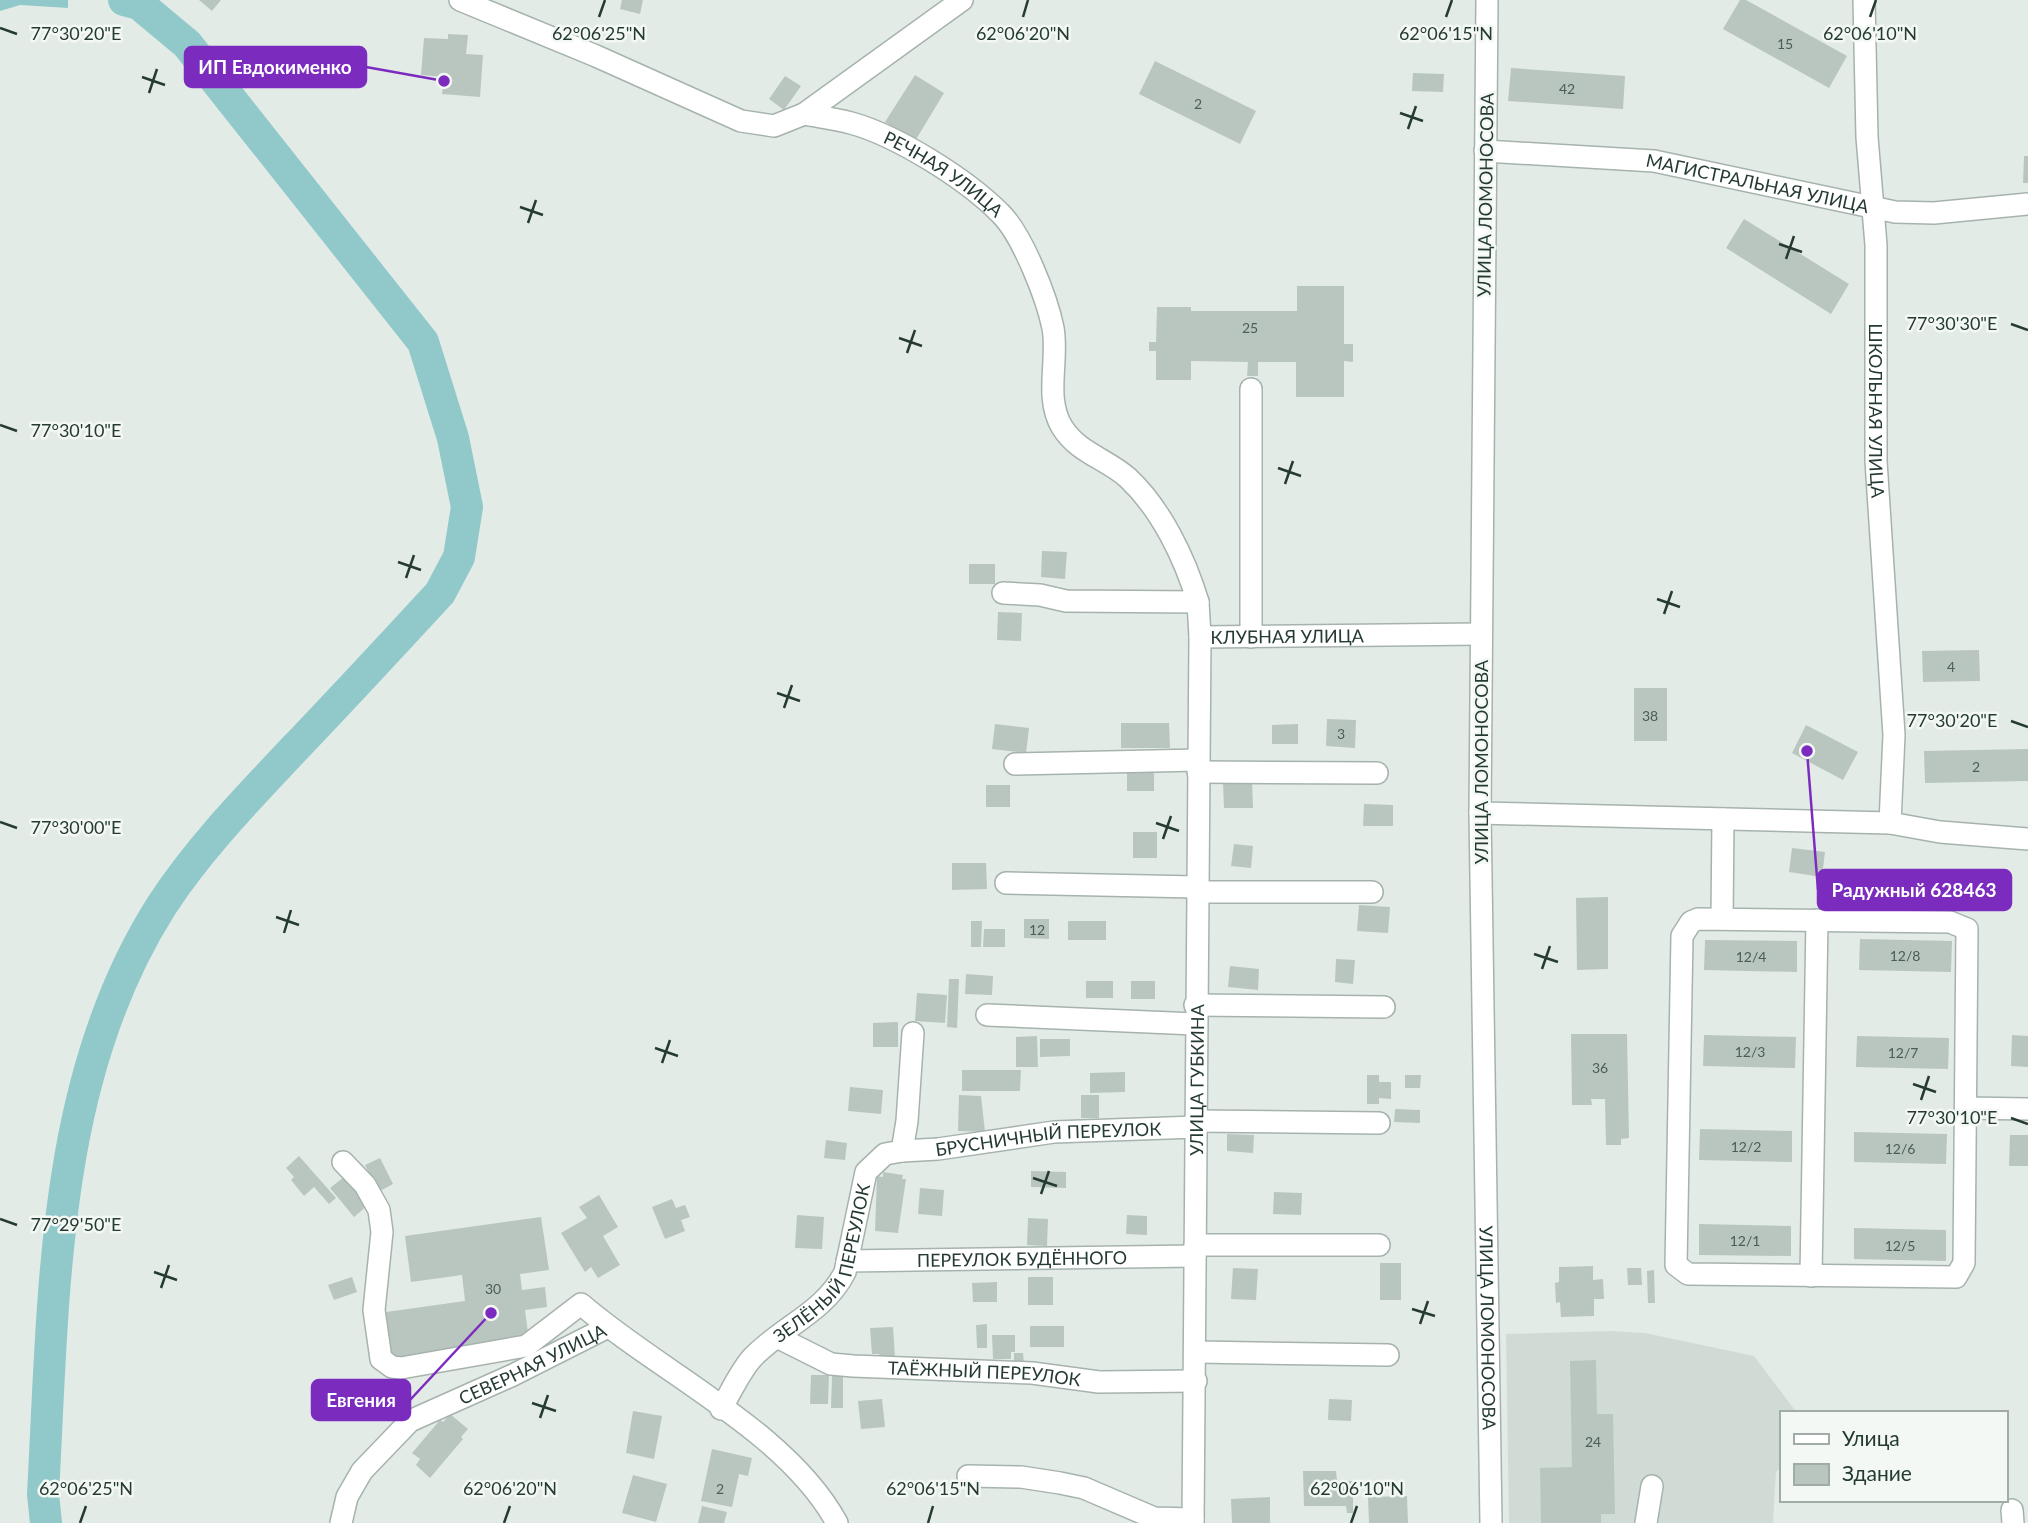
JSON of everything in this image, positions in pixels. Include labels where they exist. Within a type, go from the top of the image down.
[{"type":"street","points":[[460,0],[596,56],[741,121],[774,127],[804,114],[962,0]]},
{"type":"street","name":"УЛИЦА ЛОМОНОСОВА","points":[[1488,0],[1480,813],[1491,1523]]},
{"type":"street","name":"ШКОЛЬНАЯ УЛИЦА","points":[[1864,0],[1864,67],[1876,269],[1876,461],[1894,735],[1890,823]]},
{"type":"street","name":"РЕЧНАЯ УЛИЦА","points":[[804,114],[851,123],[903,147],[948,173],[1001,213],[1014,231],[1050,315],[1054,340],[1053,384],[1060,424],[1072,440],[1127,477],[1141,492],[1183,560],[1198,602]]},
{"type":"street","name":"МАГИСТРАЛЬНАЯ УЛИЦА","points":[[1485,151],[1654,161],[1872,208],[1934,213],[2028,204]]},
{"type":"street","points":[[1251,389],[1251,637]]},
{"type":"street","points":[[1003,593],[1040,595],[1066,601],[1198,602]]},
{"type":"street","name":"КЛУБНАЯ УЛИЦА","points":[[1198,602],[1199,637],[1481,634]]},
{"type":"street","name":"УЛИЦА ГУБКИНА","points":[[1193,1521],[1197,1352],[1195,1014],[1199,637]]},
{"type":"street","points":[[1015,764],[1198,766],[1377,773]]},
{"type":"street","points":[[1480,813],[1890,823],[1940,832],[2028,838]]},
{"type":"street","points":[[1722,919],[1723,819]]},
{"type":"street","points":[[1006,883],[1372,892]]},
{"type":"street","points":[[1698,919],[1817,920],[1950,922],[1967,929],[1966,1108],[1961,1272],[1949,1279],[1688,1274],[1676,1265],[1682,936],[1691,922],[1698,919]]},
{"type":"street","points":[[1811,1276],[1817,920]]},
{"type":"street","points":[[987,1015],[1195,1014],[1384,1007]]},
{"type":"street","points":[[902,1151],[907,1121],[913,1032]]},
{"type":"street","points":[[1966,1108],[2028,1108]]},
{"type":"street","name":"БРУСНИЧНЫЙ ПЕРЕУЛОК","points":[[902,1151],[938,1149],[1054,1132],[1195,1124],[1379,1123]]},
{"type":"street","name":"ЗЕЛЁНЫЙ ПЕРЕУЛОК","points":[[721,1409],[751,1360],[823,1303],[838,1286],[847,1261],[866,1172],[885,1154],[902,1151]]},
{"type":"street","points":[[344,1162],[365,1185],[379,1210],[382,1231],[374,1310],[381,1360],[392,1367],[401,1368],[526,1346],[582,1304]]},
{"type":"street","name":"ПЕРЕУЛОК БУДЁННОГО","points":[[847,1261],[1379,1245]]},
{"type":"street","points":[[558,1298],[582,1304],[608,1328]]},
{"type":"street","name":"СЕВЕРНАЯ УЛИЦА","points":[[341,1523],[347,1497],[362,1471],[410,1420],[513,1375],[608,1328],[691,1383],[784,1457],[810,1484],[837,1523]]},
{"type":"street","name":"ТАЁЖНЫЙ ПЕРЕУЛОК","points":[[777,1337],[831,1364],[1032,1373],[1098,1382],[1196,1381]]},
{"type":"street","points":[[1197,1352],[1388,1355]]},
{"type":"street","points":[[968,1476],[1021,1477],[1060,1483],[1084,1488],[1154,1518],[1193,1521]]},
{"type":"street","points":[[1646,1523],[1652,1486]]},
{"type":"shaded area","points":[[1611,1331],[1645,1333],[1754,1356],[1795,1411],[1780,1411],[1780,1468],[1776,1472],[1773,1523],[1509,1523],[1506,1334]]},
{"type":"water","points":[[0,0],[68,0],[68,8],[20,5],[0,11]]},
{"type":"building","points":[[199,0],[221,0],[212,11]]},
{"type":"building","points":[[622,0],[643,0],[640,14],[620,9]]},
{"type":"building","points":[[1740,0],[1746,0],[1847,56],[1829,88],[1723,29]]},
{"type":"building","points":[[448,34],[468,35],[466,54],[483,55],[480,97],[442,94],[444,77],[421,75],[424,38],[448,39]]},
{"type":"building","points":[[1155,61],[1256,111],[1240,144],[1139,94]]},
{"type":"building","points":[[1511,68],[1625,76],[1623,109],[1508,101]]},
{"type":"building","points":[[1413,73],[1444,74],[1443,92],[1412,91]]},
{"type":"building","points":[[915,75],[944,93],[915,141],[885,122]]},
{"type":"building","points":[[785,76],[801,86],[784,110],[769,99]]},
{"type":"building","points":[[2024,156],[2028,156],[2028,183],[2023,183]]},
{"type":"building","points":[[1744,219],[1849,284],[1831,314],[1726,248]]},
{"type":"building","points":[[1297,286],[1344,286],[1344,344],[1353,344],[1353,362],[1344,361],[1344,397],[1296,397],[1296,362],[1258,362],[1258,376],[1247,376],[1248,362],[1191,361],[1191,380],[1156,380],[1156,351],[1149,351],[1149,342],[1156,342],[1157,307],[1191,307],[1191,311],[1297,311]]},
{"type":"building","points":[[1042,551],[1067,552],[1065,579],[1041,577]]},
{"type":"building","points":[[969,564],[995,564],[995,584],[969,584]]},
{"type":"building","points":[[998,612],[1022,613],[1021,641],[997,640]]},
{"type":"building","points":[[1979,650],[1980,681],[1923,682],[1922,651]]},
{"type":"building","points":[[1634,688],[1667,688],[1667,741],[1634,741]]},
{"type":"building","points":[[1327,719],[1356,720],[1355,748],[1326,746]]},
{"type":"building","points":[[1121,723],[1169,723],[1170,748],[1121,748]]},
{"type":"building","points":[[995,724],[1029,728],[1026,753],[992,749]]},
{"type":"building","points":[[1298,724],[1298,744],[1272,744],[1272,725]]},
{"type":"building","points":[[1806,725],[1858,752],[1843,780],[1792,753]]},
{"type":"building","points":[[2028,749],[2028,781],[1925,783],[1924,751]]},
{"type":"building","points":[[1127,771],[1154,771],[1154,791],[1127,791]]},
{"type":"building","points":[[1252,781],[1253,808],[1224,808],[1223,782]]},
{"type":"building","points":[[986,785],[1010,785],[1010,807],[986,807]]},
{"type":"building","points":[[1364,804],[1393,805],[1393,826],[1363,826]]},
{"type":"building","points":[[1133,832],[1157,832],[1157,858],[1133,858]]},
{"type":"building","points":[[1234,844],[1253,846],[1251,868],[1231,866]]},
{"type":"building","points":[[1792,848],[1825,852],[1822,877],[1789,872]]},
{"type":"building","points":[[952,863],[986,863],[987,889],[952,890]]},
{"type":"building","points":[[1608,897],[1608,969],[1577,970],[1576,898]]},
{"type":"building","points":[[1359,905],[1390,907],[1388,933],[1357,931]]},
{"type":"building","points":[[1024,919],[1049,919],[1049,939],[1024,938]]},
{"type":"building","points":[[971,921],[982,921],[981,947],[971,947]]},
{"type":"building","points":[[1068,921],[1106,921],[1106,940],[1068,940]]},
{"type":"building","points":[[984,929],[1005,929],[1005,947],[983,947]]},
{"type":"building","points":[[1860,939],[1952,941],[1951,972],[1859,970]]},
{"type":"building","points":[[1705,940],[1797,941],[1797,972],[1704,970]]},
{"type":"building","points":[[1336,959],[1355,960],[1353,984],[1335,982]]},
{"type":"building","points":[[1230,966],[1259,969],[1258,990],[1228,987]]},
{"type":"building","points":[[966,974],[993,976],[992,995],[965,994]]},
{"type":"building","points":[[949,979],[959,979],[957,1028],[947,1027]]},
{"type":"building","points":[[1086,981],[1113,981],[1113,998],[1086,998]]},
{"type":"building","points":[[1131,981],[1155,981],[1155,999],[1131,999]]},
{"type":"building","points":[[917,993],[947,995],[945,1023],[915,1021]]},
{"type":"building","points":[[898,1022],[898,1047],[873,1047],[873,1023]]},
{"type":"building","points":[[1571,1034],[1627,1034],[1629,1138],[1621,1139],[1621,1145],[1606,1145],[1605,1099],[1591,1099],[1592,1105],[1572,1105]]},
{"type":"building","points":[[1704,1035],[1796,1037],[1795,1068],[1703,1066]]},
{"type":"building","points":[[2012,1035],[2028,1036],[2028,1067],[2011,1066]]},
{"type":"building","points":[[1037,1036],[1038,1067],[1016,1067],[1016,1037]]},
{"type":"building","points":[[1857,1036],[1949,1038],[1948,1069],[1856,1067]]},
{"type":"building","points":[[1040,1039],[1070,1039],[1070,1056],[1040,1057]]},
{"type":"building","points":[[962,1070],[1021,1070],[1020,1091],[962,1091]]},
{"type":"building","points":[[1125,1072],[1125,1092],[1090,1093],[1090,1073]]},
{"type":"building","points":[[1367,1075],[1379,1075],[1379,1082],[1391,1082],[1391,1099],[1379,1098],[1379,1104],[1367,1104]]},
{"type":"building","points":[[1405,1075],[1421,1075],[1420,1088],[1405,1088]]},
{"type":"building","points":[[850,1087],[883,1090],[881,1114],[848,1111]]},
{"type":"building","points":[[959,1095],[981,1096],[985,1132],[958,1131]]},
{"type":"building","points":[[1081,1095],[1099,1095],[1099,1118],[1081,1118]]},
{"type":"building","points":[[1395,1109],[1420,1110],[1420,1123],[1394,1122]]},
{"type":"building","points":[[1700,1129],[1792,1131],[1792,1162],[1699,1160]]},
{"type":"building","points":[[1854,1132],[1947,1134],[1946,1164],[1854,1162]]},
{"type":"building","points":[[1227,1134],[1254,1135],[1253,1153],[1227,1151]]},
{"type":"building","points":[[2010,1135],[2028,1135],[2028,1166],[2009,1166]]},
{"type":"building","points":[[826,1140],[847,1143],[845,1160],[824,1158]]},
{"type":"building","points":[[299,1156],[336,1198],[329,1204],[314,1187],[304,1196],[291,1180],[294,1177],[286,1168]]},
{"type":"building","points":[[380,1158],[393,1184],[378,1192],[365,1165]]},
{"type":"building","points":[[1031,1171],[1066,1172],[1066,1188],[1031,1187]]},
{"type":"building","points":[[883,1172],[903,1175],[902,1179],[906,1179],[898,1233],[875,1231],[877,1176],[883,1177]]},
{"type":"building","points":[[344,1177],[368,1205],[354,1217],[330,1188]]},
{"type":"building","points":[[920,1188],[944,1190],[942,1216],[918,1214]]},
{"type":"building","points":[[1274,1192],[1302,1193],[1301,1215],[1273,1214]]},
{"type":"building","points":[[599,1195],[618,1227],[603,1236],[620,1265],[598,1278],[591,1267],[585,1272],[561,1233],[587,1218],[579,1207]]},
{"type":"building","points":[[672,1199],[676,1208],[685,1205],[690,1217],[681,1220],[685,1231],[665,1239],[652,1207]]},
{"type":"building","points":[[797,1215],[824,1217],[822,1249],[795,1248]]},
{"type":"building","points":[[1127,1215],[1147,1216],[1147,1235],[1126,1234]]},
{"type":"building","points":[[541,1217],[549,1270],[520,1274],[522,1290],[545,1287],[547,1307],[525,1310],[529,1340],[392,1359],[386,1312],[465,1301],[462,1275],[411,1282],[405,1236]]},
{"type":"building","points":[[1028,1218],[1048,1219],[1047,1246],[1027,1245]]},
{"type":"building","points":[[1699,1224],[1791,1226],[1791,1256],[1699,1255]]},
{"type":"building","points":[[1854,1228],[1946,1230],[1946,1261],[1854,1259]]},
{"type":"building","points":[[1380,1263],[1401,1263],[1401,1300],[1380,1300]]},
{"type":"building","points":[[1593,1266],[1593,1280],[1603,1279],[1604,1299],[1594,1299],[1594,1316],[1561,1317],[1560,1302],[1556,1303],[1555,1283],[1559,1282],[1559,1267]]},
{"type":"building","points":[[1233,1268],[1258,1269],[1256,1300],[1231,1299]]},
{"type":"building","points":[[1627,1268],[1641,1268],[1642,1285],[1628,1285]]},
{"type":"building","points":[[1654,1270],[1655,1303],[1648,1303],[1647,1271]]},
{"type":"building","points":[[352,1277],[357,1292],[334,1300],[328,1285]]},
{"type":"building","points":[[1028,1277],[1053,1277],[1053,1305],[1028,1305]]},
{"type":"building","points":[[997,1282],[997,1302],[973,1302],[972,1283]]},
{"type":"building","points":[[987,1324],[987,1348],[977,1348],[976,1325]]},
{"type":"building","points":[[1030,1326],[1064,1326],[1064,1347],[1030,1347]]},
{"type":"building","points":[[893,1327],[895,1357],[880,1359],[879,1354],[872,1354],[870,1328]]},
{"type":"building","points":[[992,1335],[1015,1335],[1015,1352],[1011,1352],[1011,1359],[993,1359]]},
{"type":"building","points":[[1014,1353],[1023,1353],[1024,1364],[1014,1364]]},
{"type":"building","points":[[1596,1360],[1597,1414],[1613,1414],[1615,1514],[1601,1514],[1601,1523],[1541,1523],[1540,1468],[1572,1467],[1570,1361]]},
{"type":"building","points":[[811,1375],[829,1375],[828,1404],[810,1404]]},
{"type":"building","points":[[832,1375],[843,1376],[843,1408],[831,1408]]},
{"type":"building","points":[[882,1399],[885,1427],[861,1429],[858,1401]]},
{"type":"building","points":[[1329,1399],[1352,1400],[1351,1421],[1328,1420]]},
{"type":"building","points":[[633,1411],[662,1416],[654,1459],[626,1453]]},
{"type":"building","points":[[450,1414],[468,1429],[461,1437],[463,1439],[430,1478],[416,1465],[420,1459],[412,1453],[440,1420],[443,1422]]},
{"type":"building","points":[[712,1449],[752,1458],[748,1476],[739,1474],[732,1507],[701,1501]]},
{"type":"building","points":[[1303,1471],[1336,1471],[1337,1481],[1353,1481],[1353,1513],[1347,1513],[1346,1506],[1304,1506]]},
{"type":"building","points":[[633,1475],[667,1484],[656,1522],[622,1513]]},
{"type":"building","points":[[1407,1496],[1408,1523],[1369,1523],[1368,1497]]},
{"type":"building","points":[[1270,1497],[1270,1523],[1232,1523],[1231,1499]]},
{"type":"building","points":[[702,1506],[727,1512],[724,1523],[698,1523]]},
{"type":"waterway","points":[[46,1523],[43,1494],[51,1343],[65,1190],[78,1115],[98,1042],[125,972],[162,905],[208,843],[440,593],[459,557],[467,507],[453,438],[423,342],[187,44],[139,4],[124,0]]},
{"type":"place","name":"ИП Евдокименко","points":[[444,81]]},
{"type":"place","name":"Радужный 628463","points":[[1807,751]]},
{"type":"place","name":"Евгения","points":[[491,1313]]}]
